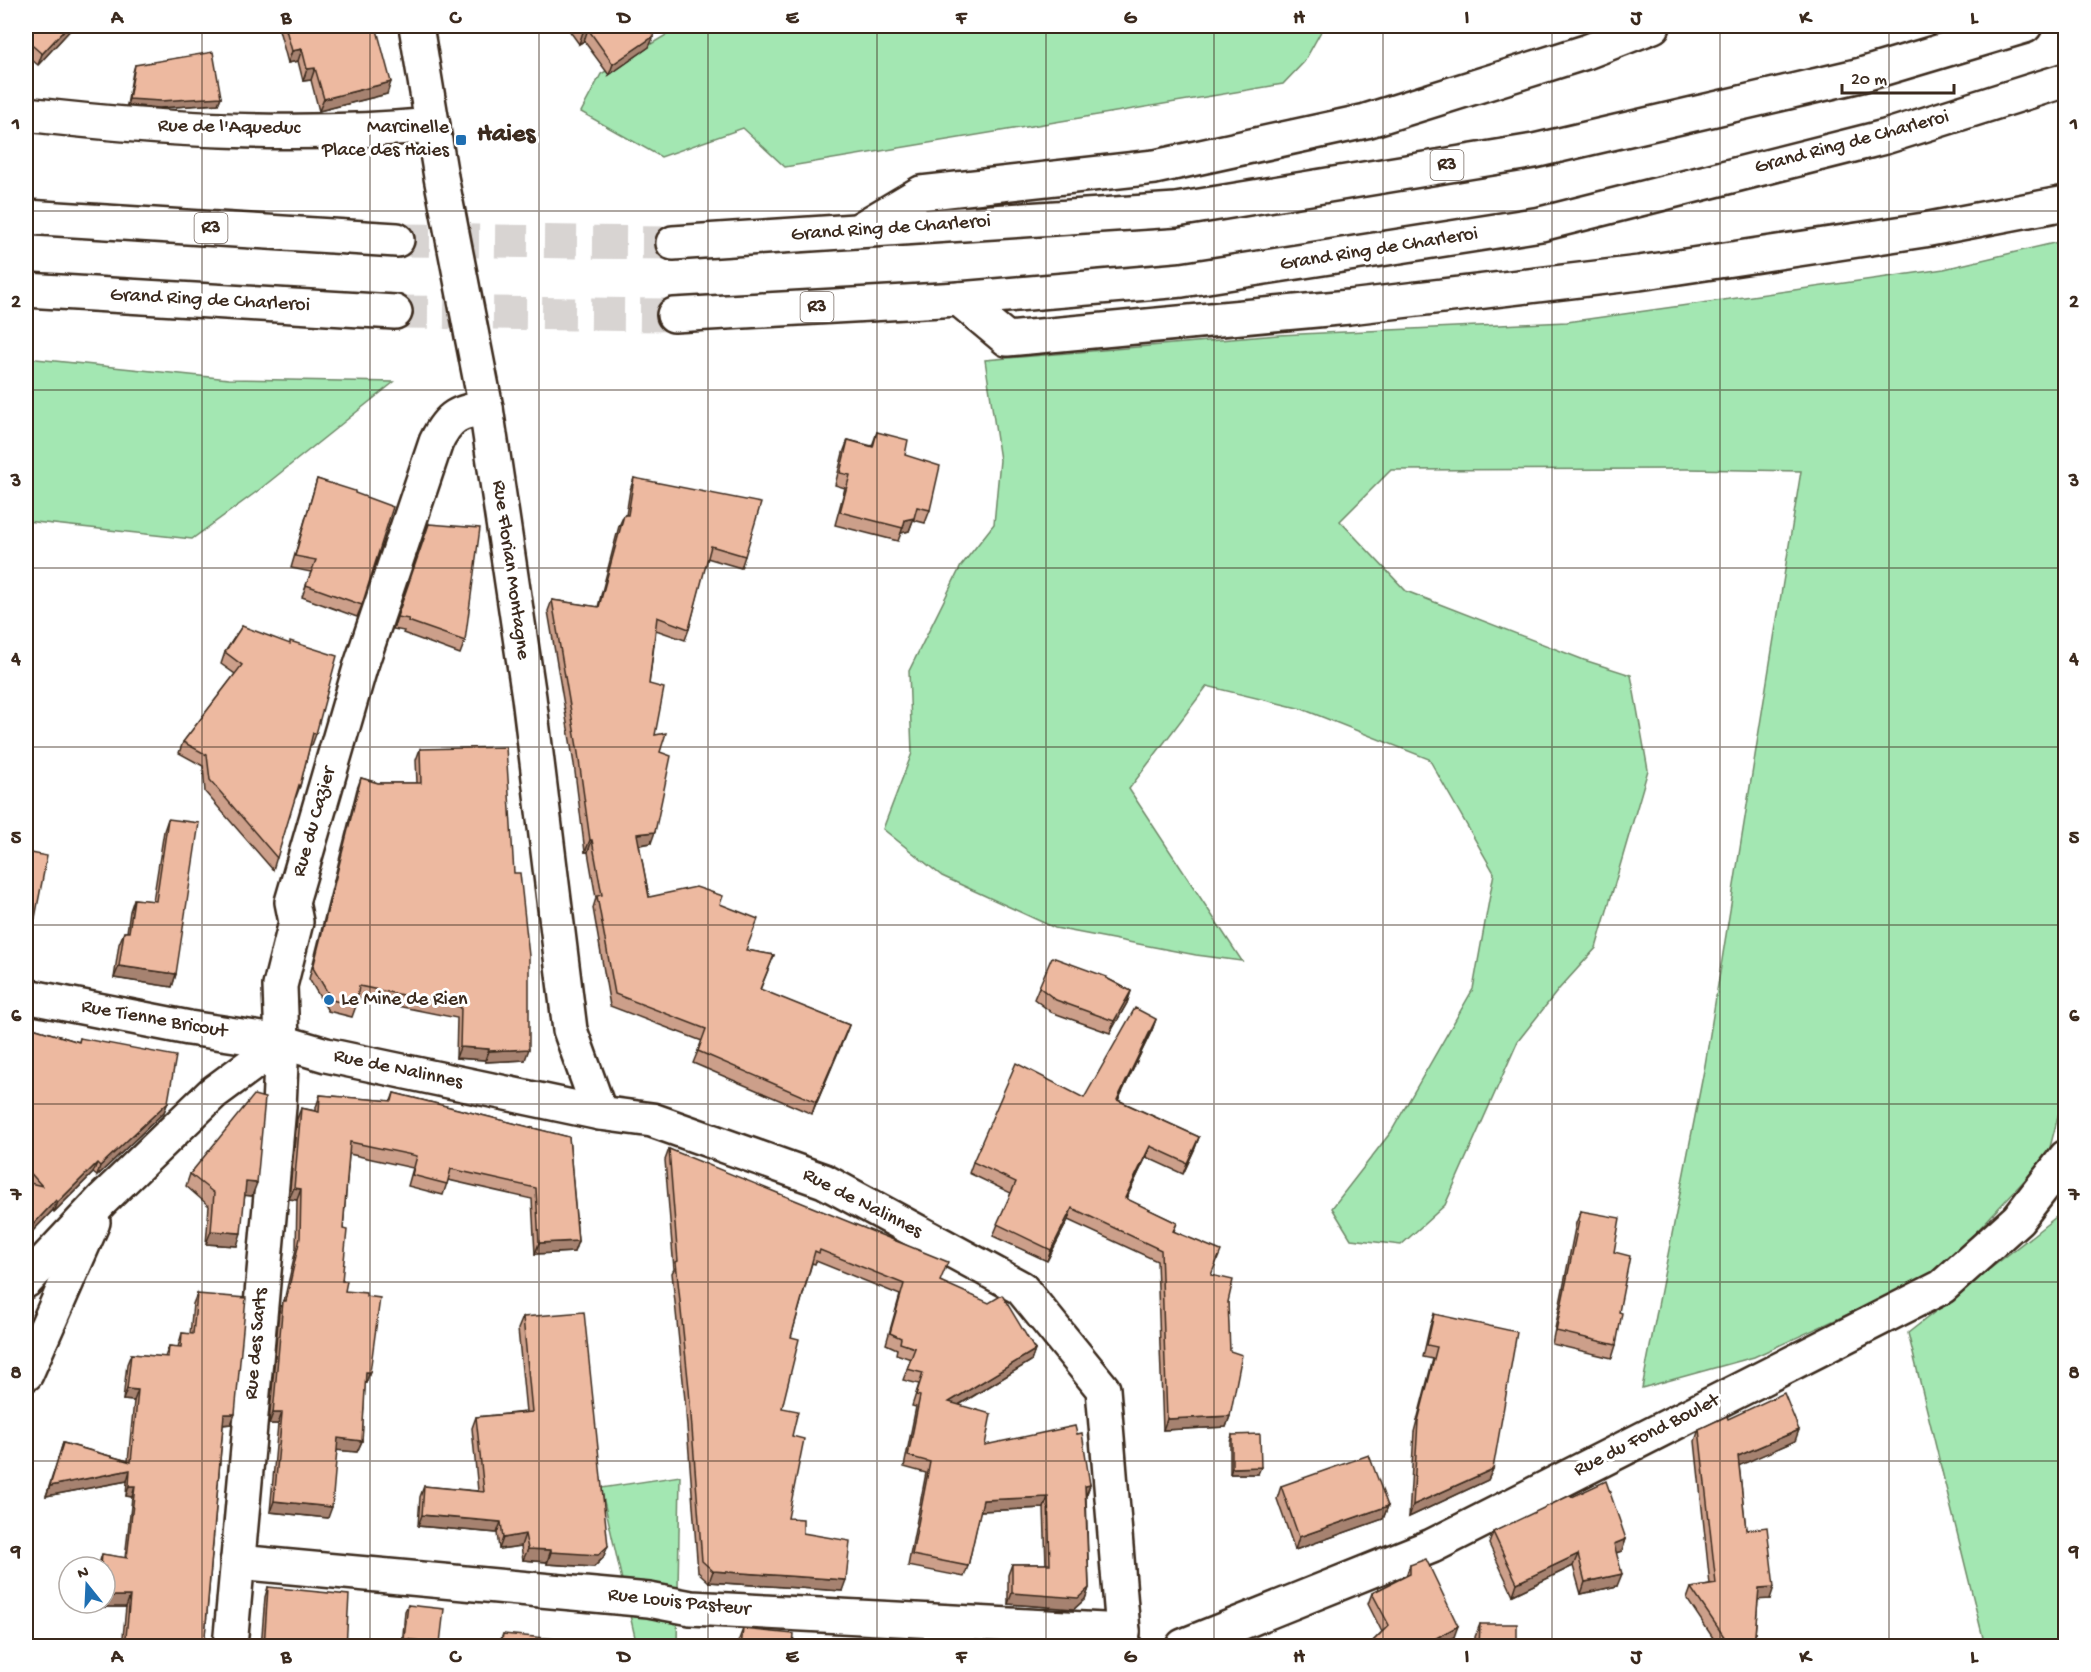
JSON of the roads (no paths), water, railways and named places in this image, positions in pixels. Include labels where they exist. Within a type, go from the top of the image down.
[{"type":"main road","name":"Rue Florian Montagne","points":[[416,26],[441,177],[486,408],[529,697],[570,1030],[600,1113]]},
{"type":"main road","points":[[855,232],[921,193],[1155,167],[1366,121],[1586,52],[1653,26]]},
{"type":"main road","name":"Grand Ring de Charleroi","points":[[673,243],[1176,210],[1534,151],[1861,75],[2025,26]]},
{"type":"main road","name":"Grand Ring de Charleroi","points":[[674,315],[959,298],[1182,280],[1541,225],[1885,137],[2066,80]]},
{"type":"main road","name":"Rue de l'Aqueduc","points":[[26,114],[109,124],[228,131],[392,129],[433,125]]},
{"type":"main road","points":[[959,298],[1007,339],[1349,306],[1639,273],[1924,230],[2066,203]]},
{"type":"main road","name":"R3","points":[[26,217],[397,240]]},
{"type":"main road","name":"Grand Ring de Charleroi","points":[[26,290],[395,312]]},
{"type":"main road","name":"Rue du Cazier","points":[[282,1042],[279,986],[296,922],[292,902],[360,668],[438,438],[446,424],[457,414],[486,408]]},
{"type":"main road","name":"Rue Tienne Bricout","points":[[26,996],[189,1028],[282,1042]]},
{"type":"main road","points":[[26,1281],[103,1199],[213,1093],[282,1042]]},
{"type":"main road","name":"Rue de Nalinnes","points":[[282,1042],[338,1057],[600,1113],[652,1120],[824,1181],[1021,1288],[1103,1389],[1122,1639]]},
{"type":"main road","name":"Rue des Sarts","points":[[230,1647],[279,1107],[282,1042]]},
{"type":"main road","name":"Rue du Fond Boulet","points":[[1183,1647],[1431,1546],[1941,1287],[2018,1219],[2066,1157]]},
{"type":"main road","points":[[26,1374],[103,1199]]},
{"type":"main road","name":"Rue Louis Pasteur","points":[[237,1562],[649,1599],[691,1608],[1122,1639]]},
{"type":"tunnel","points":[[397,240],[673,243]]},
{"type":"tunnel","points":[[395,312],[674,315]]},
{"type":"place","name":"Marcinelle Place des Haies","points":[[461,140]]},
{"type":"place","name":"Le Mine de Rien","points":[[329,1000]]},
{"type":"district","name":"Haies","points":[[506,135]]}]
